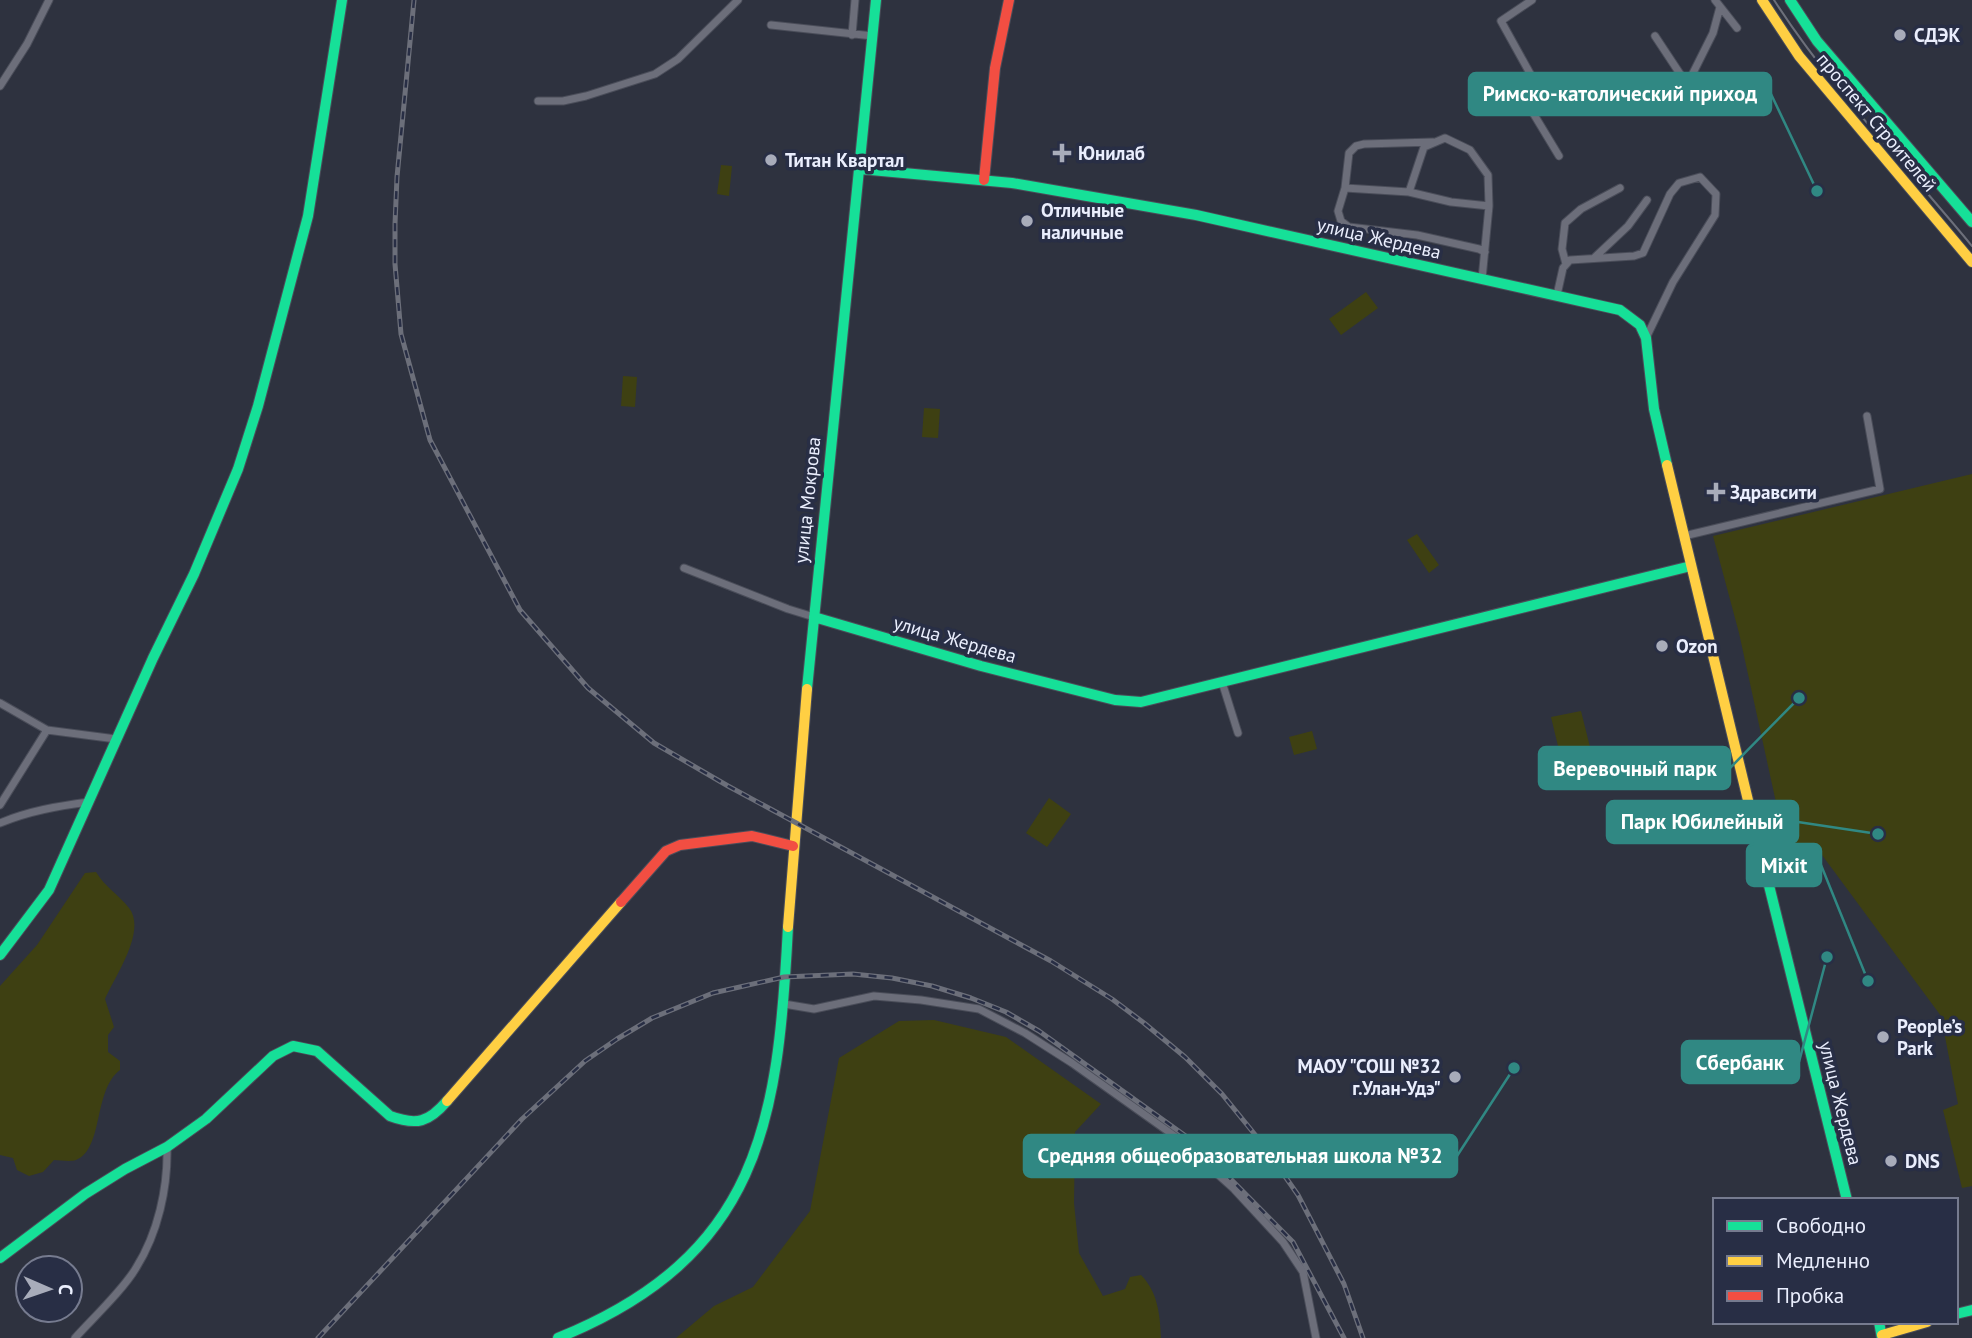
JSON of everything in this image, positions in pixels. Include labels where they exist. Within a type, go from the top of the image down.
[{"type":"main road","points":[[0,955],[48,890],[239,469],[308,215],[342,0]]},
{"type":"main road","name":"улица Мокрова","points":[[558,1338],[648,1291],[676,1270],[720,1220],[742,1187],[756,1151],[780,1059],[793,846],[876,0]]},
{"type":"main road","points":[[984,180],[995,68],[1009,0]]},
{"type":"main road","name":"проспект Строителей","points":[[1762,0],[1799,56],[1972,262]]},
{"type":"main road","name":"проспект Строителей","points":[[1790,0],[1817,41],[1972,222]]},
{"type":"main road","name":"улица Жердева","points":[[860,169],[984,180],[1196,215],[1620,310],[1640,325],[1646,338],[1652,400],[1691,566],[1847,1198]]},
{"type":"main road","name":"улица Жердева","points":[[814,617],[981,666],[1115,700],[1141,702],[1691,566]]},
{"type":"main road","points":[[0,1258],[85,1194],[125,1168],[167,1147],[206,1119],[272,1056],[293,1046],[317,1051],[390,1116],[404,1122],[426,1120],[435,1115],[666,851],[680,845],[752,836],[793,846]]},
{"type":"main road","points":[[1879,1337],[1921,1324]]},
{"type":"street","points":[[0,86],[27,44],[49,0]]},
{"type":"street","points":[[538,101],[564,101],[586,96],[655,74],[678,59],[738,0]]},
{"type":"street","points":[[852,35],[855,0]]},
{"type":"street","points":[[1532,0],[1501,20],[1537,86],[1530,108],[1559,156]]},
{"type":"street","points":[[1718,4],[1737,28]]},
{"type":"street","points":[[1688,83],[1713,33],[1718,4]]},
{"type":"street","points":[[771,25],[873,36]]},
{"type":"street","points":[[1655,36],[1700,104]]},
{"type":"street","points":[[1409,192],[1424,147],[1445,138],[1471,150],[1488,175],[1489,206],[1482,279]]},
{"type":"street","points":[[1433,142],[1373,143],[1356,146],[1349,153],[1345,188],[1338,211],[1341,221],[1349,227],[1417,235],[1479,249],[1486,253]]},
{"type":"street","points":[[1557,295],[1563,268],[1570,260],[1634,256],[1643,253],[1670,194],[1679,183],[1700,177],[1716,194],[1716,215],[1673,282],[1646,338]]},
{"type":"street","points":[[1345,188],[1409,192],[1451,202],[1489,206]]},
{"type":"street","points":[[1566,264],[1562,249],[1565,223],[1581,209],[1620,188]]},
{"type":"street","points":[[1595,258],[1628,226],[1647,200]]},
{"type":"street","points":[[1684,536],[1880,489],[1867,416]]},
{"type":"street","name":"улица Жердева","points":[[684,568],[788,610],[814,617]]},
{"type":"street","points":[[1222,682],[1238,733]]},
{"type":"street","points":[[0,703],[47,730],[116,739]]},
{"type":"street","points":[[0,805],[47,730]]},
{"type":"street","points":[[0,823],[56,806],[89,802]]},
{"type":"street","points":[[785,1004],[814,1009],[874,996],[921,1000],[979,1009],[1037,1041],[1177,1137],[1234,1189],[1283,1242],[1303,1272],[1316,1338]]},
{"type":"street","points":[[75,1338],[136,1269],[142,1257],[158,1214],[167,1178],[167,1147]]},
{"type":"shaded area","points":[[721,165],[732,166],[729,196],[717,194]]},
{"type":"shaded area","points":[[1366,292],[1378,308],[1341,335],[1329,319]]},
{"type":"shaded area","points":[[623,376],[637,377],[635,407],[621,406]]},
{"type":"shaded area","points":[[924,408],[940,409],[938,438],[922,437]]},
{"type":"shaded area","points":[[1972,474],[1972,1186],[1962,1188],[1943,1110],[1958,1104],[1941,1016],[1822,855],[1794,843],[1782,830],[1739,633],[1713,536]]},
{"type":"shaded area","points":[[1417,534],[1439,565],[1429,573],[1407,540]]},
{"type":"shaded area","points":[[1581,711],[1595,767],[1565,775],[1551,717]]},
{"type":"shaded area","points":[[1312,731],[1317,749],[1294,755],[1289,737]]},
{"type":"shaded area","points":[[1049,798],[1071,814],[1047,847],[1026,833]]},
{"type":"shaded area","points":[[96,872],[129,908],[134,918],[128,954],[105,999],[114,1027],[108,1035],[108,1052],[120,1061],[120,1070],[106,1091],[91,1144],[85,1154],[74,1161],[54,1160],[43,1172],[29,1176],[17,1170],[13,1158],[0,1155],[0,986],[37,945],[85,873]]},
{"type":"shaded area","points":[[934,1020],[1006,1037],[1101,1104],[1075,1132],[1074,1203],[1079,1253],[1103,1296],[1125,1289],[1130,1277],[1141,1275],[1155,1296],[1161,1338],[676,1338],[714,1306],[753,1287],[810,1211],[839,1058],[899,1021]]},
{"type":"tram line","points":[[1774,0],[1819,64],[1972,246]]},
{"type":"railway","points":[[414,0],[395,224],[395,264],[401,334],[430,440],[520,610],[588,688],[654,743],[1051,961],[1112,999],[1185,1057],[1222,1094],[1261,1142],[1298,1195],[1344,1284],[1363,1338]]},
{"type":"railway","points":[[318,1338],[522,1119],[585,1061],[617,1039],[652,1018],[713,993],[784,977],[853,974],[932,986],[1006,1012],[1039,1031],[1194,1142],[1293,1242],[1344,1338]]},
{"type":"traffic: fast","points":[[0,955],[49,890],[153,658],[194,574],[238,469],[258,406],[308,216],[342,0]]},
{"type":"traffic: fast","points":[[807,689],[876,0]]},
{"type":"traffic: fast","points":[[1790,0],[1817,41],[1972,222]]},
{"type":"traffic: fast","points":[[860,169],[1012,183],[1196,215],[1620,310],[1640,325],[1646,338],[1654,409],[1667,465]]},
{"type":"traffic: fast","points":[[814,617],[981,666],[1115,700],[1141,702],[1691,566]]},
{"type":"traffic: fast","points":[[1753,821],[1847,1198]]},
{"type":"traffic: fast","points":[[558,1338],[625,1305],[678,1267],[717,1224],[745,1175],[764,1122],[776,1062],[784,998],[788,927]]},
{"type":"traffic: fast","points":[[0,1258],[85,1194],[167,1147],[206,1119],[273,1056],[293,1046],[317,1051],[390,1116],[408,1121],[422,1120],[434,1114],[447,1101]]},
{"type":"traffic: fast","points":[[1958,1314],[1972,1310]]},
{"type":"traffic: fast","points":[[1879,1324],[1882,1338]]},
{"type":"traffic: slow","points":[[1762,0],[1799,56],[1972,262]]},
{"type":"traffic: slow","points":[[1667,465],[1753,821]]},
{"type":"traffic: slow","points":[[788,927],[807,689]]},
{"type":"traffic: slow","points":[[447,1101],[621,902]]},
{"type":"traffic: slow","points":[[1882,1335],[1920,1324]]},
{"type":"traffic: jam","points":[[984,180],[995,68],[1009,0]]},
{"type":"traffic: jam","points":[[621,902],[666,851],[680,845],[752,836],[793,846]]},
{"type":"place","name":"СДЭК","points":[[1900,35]]},
{"type":"place","name":"Юнилаб","points":[[1062,153]]},
{"type":"place","name":"Титан Квартал","points":[[771,160]]},
{"type":"place","name":"Римско-католический приход","points":[[1817,191]]},
{"type":"place","name":"Отличные наличные","points":[[1027,221]]},
{"type":"place","name":"Здравсити","points":[[1716,492]]},
{"type":"place","name":"Ozon","points":[[1662,646]]},
{"type":"place","name":"Веревочный парк","points":[[1799,698]]},
{"type":"place","name":"Парк Юбилейный","points":[[1878,834]]},
{"type":"place","name":"Сбербанк","points":[[1827,957]]},
{"type":"place","name":"Mixit","points":[[1868,981]]},
{"type":"place","name":"People’s Park","points":[[1883,1037]]},
{"type":"place","name":"Средняя общеобразовательная школа №32","points":[[1514,1068]]},
{"type":"place","name":"МАОУ \"СОШ №32 г.Улан-Удэ\"","points":[[1455,1077]]},
{"type":"place","name":"DNS","points":[[1891,1161]]}]
